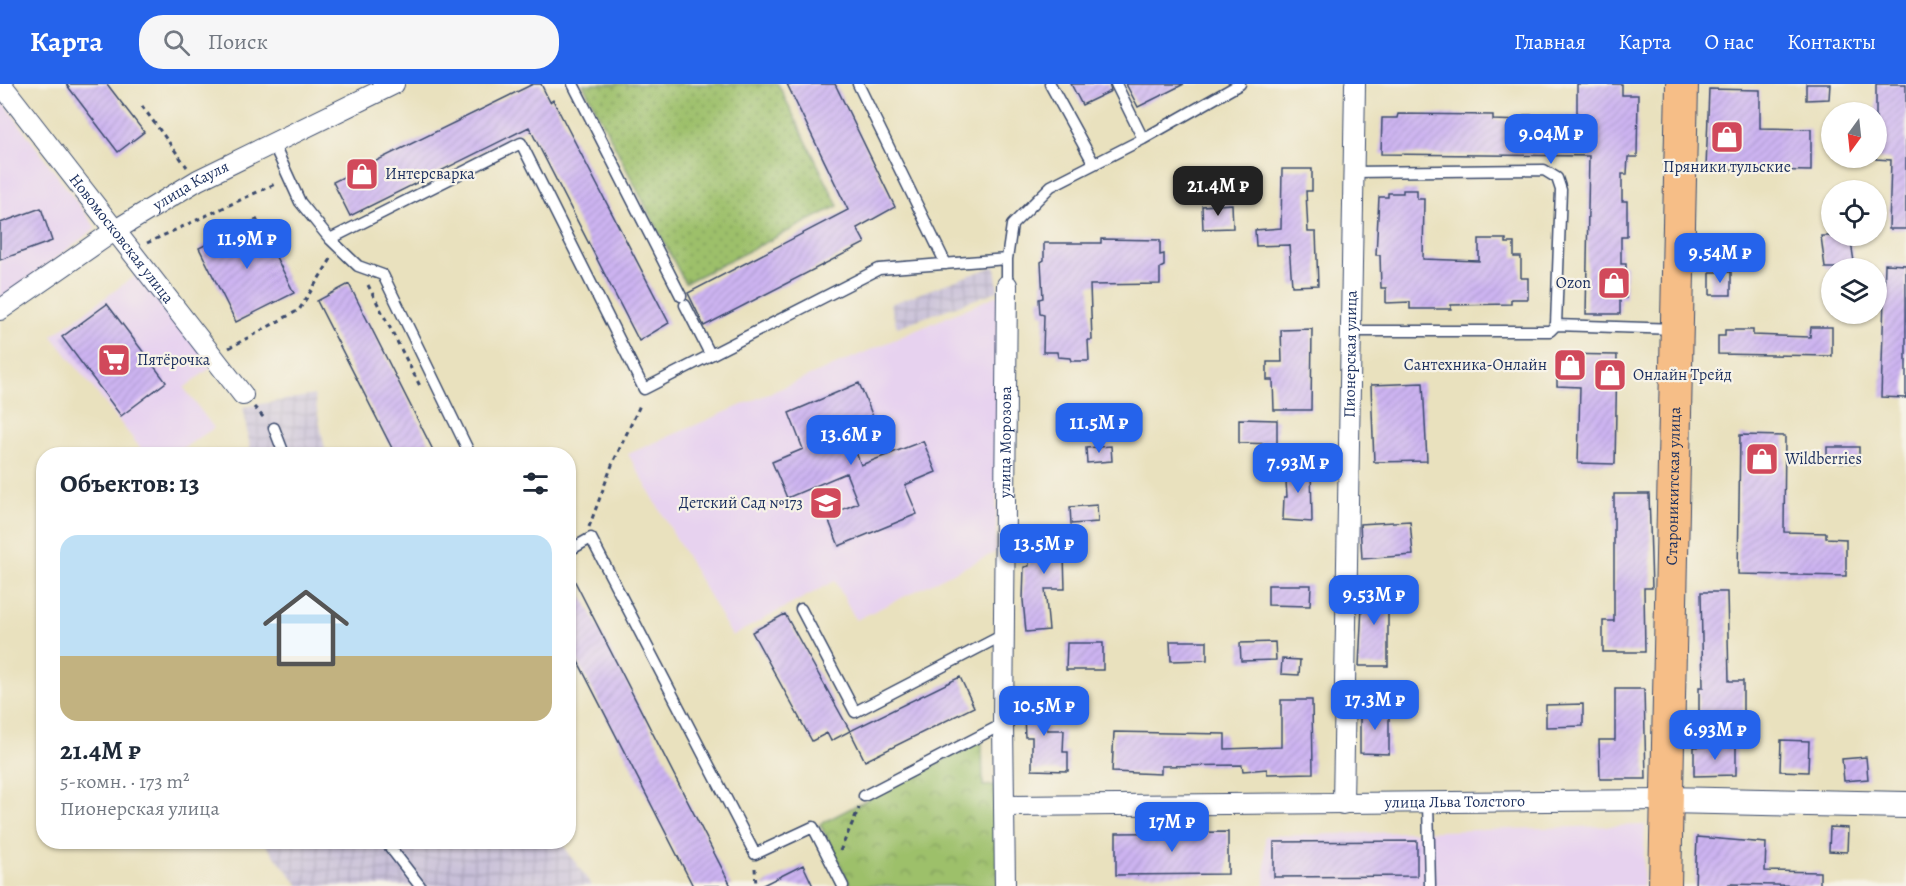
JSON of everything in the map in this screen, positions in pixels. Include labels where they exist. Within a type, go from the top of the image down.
[{"type":"main road","name":"Староникитская улица","points":[[1665,886],[1682,84]]},
{"type":"street","name":"Новомосковская улица","points":[[1,84],[243,395]]},
{"type":"street","name":"улица Кауля","points":[[0,310],[114,231],[198,180],[394,84]]},
{"type":"street","name":"Пионерская улица","points":[[1343,804],[1355,84]]},
{"type":"street","name":"улица Морозова","points":[[1005,886],[1003,724],[1007,285]]},
{"type":"street","name":"улица Льва Толстого","points":[[1005,806],[1666,800],[1906,805]]},
{"type":"lane","points":[[573,84],[710,354]]},
{"type":"lane","points":[[858,84],[946,264]]},
{"type":"lane","points":[[1050,84],[1095,164]]},
{"type":"lane","points":[[1116,84],[1143,139]]},
{"type":"lane","points":[[1007,285],[1007,259],[1012,225],[1051,186],[1143,139],[1240,84]]},
{"type":"lane","points":[[273,143],[300,202],[330,239],[358,266],[383,275],[467,447]]},
{"type":"lane","points":[[330,239],[521,143],[644,389],[879,269],[1007,259]]},
{"type":"lane","points":[[1351,331],[1550,332],[1556,325],[1561,189],[1557,178],[1544,170],[1353,171]]},
{"type":"lane","points":[[1556,325],[1677,330]]},
{"type":"lane","points":[[274,428],[281,447]]},
{"type":"lane","points":[[576,547],[591,538],[755,854],[813,827],[843,886]]},
{"type":"lane","points":[[801,609],[855,712],[1005,634]]},
{"type":"lane","points":[[864,796],[1003,724]]},
{"type":"lane","points":[[1428,803],[1430,886]]},
{"type":"lane","points":[[391,849],[420,886]]},
{"type":"path","points":[[142,106],[198,180]]},
{"type":"path","points":[[131,250],[288,178]]},
{"type":"path","points":[[214,356],[299,310],[339,247]]},
{"type":"path","points":[[358,266],[422,392]]},
{"type":"path","points":[[583,544],[612,465],[639,410],[644,389]]},
{"type":"path","points":[[243,395],[274,428]]},
{"type":"path","points":[[833,866],[864,796]]},
{"type":"path","points":[[755,854],[756,886]]},
{"type":"shaded area","points":[[0,98],[96,228],[0,300]]},
{"type":"shaded area","points":[[995,266],[998,291],[897,327],[890,304]]},
{"type":"shaded area","points":[[139,273],[213,366],[184,388],[214,428],[185,447],[139,447],[52,336]]},
{"type":"shaded area","name":"Детский Сад №173","points":[[998,295],[996,552],[856,620],[835,581],[732,636],[628,454]]},
{"type":"shaded area","points":[[314,395],[325,447],[250,447],[243,407]]},
{"type":"shaded area","points":[[1645,825],[1643,886],[1265,886],[1265,836]]},
{"type":"shaded area","points":[[269,849],[566,849],[592,886],[297,886],[298,884]]},
{"type":"green space","points":[[583,84],[778,84],[838,206],[685,283]]},
{"type":"green space","points":[[982,740],[983,786],[997,785],[998,886],[851,886],[820,824]]},
{"type":"building","points":[[66,84],[107,84],[144,132],[118,152]]},
{"type":"building","points":[[533,84],[541,84],[550,102],[553,100],[669,323],[639,341],[529,127],[350,216],[333,182]]},
{"type":"building","points":[[787,84],[835,84],[895,207],[857,228],[865,243],[704,326],[688,293],[848,210]]},
{"type":"building","points":[[1071,84],[1109,84],[1111,91],[1082,105]]},
{"type":"building","points":[[1126,84],[1184,84],[1138,107]]},
{"type":"building","points":[[1577,84],[1622,84],[1622,95],[1638,95],[1637,157],[1628,157],[1627,174],[1622,174],[1622,201],[1627,201],[1627,237],[1621,237],[1621,264],[1626,264],[1626,298],[1620,298],[1620,314],[1586,314],[1589,156],[1381,154],[1382,118],[1397,118],[1398,114],[1493,115],[1493,120],[1524,121],[1524,115],[1577,116]]},
{"type":"building","points":[[1806,84],[1830,84],[1829,99],[1806,100]]},
{"type":"building","points":[[1876,84],[1906,84],[1906,229],[1889,229],[1891,160],[1887,160],[1887,102],[1876,102]]},
{"type":"building","points":[[1709,89],[1760,90],[1760,128],[1811,129],[1811,171],[1706,169]]},
{"type":"building","points":[[1282,169],[1312,169],[1312,191],[1306,191],[1308,232],[1316,232],[1318,285],[1292,286],[1289,245],[1256,246],[1255,230],[1281,228]]},
{"type":"building","points":[[1403,190],[1417,190],[1417,199],[1424,199],[1423,259],[1479,261],[1479,239],[1506,239],[1506,243],[1514,243],[1514,257],[1521,257],[1521,278],[1528,278],[1528,299],[1511,299],[1511,304],[1451,305],[1451,309],[1410,309],[1410,302],[1386,303],[1386,288],[1381,288],[1380,255],[1376,255],[1379,197],[1388,197],[1388,193],[1403,193]]},
{"type":"building","points":[[1232,204],[1233,228],[1203,229],[1202,206]]},
{"type":"building","points":[[41,208],[52,241],[0,260],[0,223]]},
{"type":"building","points":[[257,219],[294,293],[236,322],[199,248]]},
{"type":"building","points":[[1101,239],[1160,240],[1160,255],[1164,254],[1164,266],[1160,268],[1160,284],[1090,285],[1092,340],[1088,340],[1089,361],[1071,361],[1070,358],[1058,357],[1057,352],[1043,352],[1044,315],[1040,314],[1039,299],[1043,298],[1041,262],[1044,260],[1044,243],[1101,243]]},
{"type":"building","points":[[1822,246],[1852,246],[1853,258],[1824,258]]},
{"type":"building","points":[[1887,264],[1906,265],[1906,398],[1881,397],[1883,324],[1887,324]]},
{"type":"building","points":[[1710,272],[1731,272],[1731,295],[1710,295]]},
{"type":"building","points":[[349,284],[431,447],[391,447],[317,301]]},
{"type":"building","name":"Пятёрочка","points":[[107,304],[166,382],[121,416],[62,337]]},
{"type":"building","points":[[1811,327],[1832,327],[1832,356],[1718,354],[1718,336],[1725,336],[1725,330],[1753,330],[1753,335],[1810,337]]},
{"type":"building","points":[[1312,329],[1311,410],[1274,410],[1273,380],[1267,380],[1267,362],[1282,362],[1281,330]]},
{"type":"building","points":[[1557,354],[1617,355],[1615,464],[1578,463],[1580,387],[1557,386]]},
{"type":"building","points":[[859,383],[874,419],[847,430],[861,465],[923,441],[936,472],[905,485],[917,514],[839,546],[827,516],[858,503],[846,473],[787,498],[772,462],[803,449],[789,413]]},
{"type":"building","points":[[1423,383],[1427,461],[1374,462],[1371,385]]},
{"type":"building","points":[[1239,419],[1277,420],[1277,444],[1239,443]]},
{"type":"building","points":[[1740,435],[1785,436],[1784,532],[1826,533],[1826,538],[1846,539],[1846,576],[1738,574]]},
{"type":"building","points":[[1111,446],[1112,461],[1087,463],[1086,448]]},
{"type":"building","points":[[1827,447],[1859,447],[1859,463],[1827,462]]},
{"type":"building","points":[[1311,464],[1312,522],[1283,520],[1284,497],[1287,497],[1285,466]]},
{"type":"building","points":[[1614,494],[1649,494],[1652,588],[1644,588],[1645,652],[1603,652],[1603,621],[1614,621]]},
{"type":"building","points":[[1097,505],[1098,522],[1071,524],[1070,507]]},
{"type":"building","points":[[1410,521],[1413,555],[1362,559],[1360,524]]},
{"type":"building","points":[[1073,532],[1074,554],[1064,555],[1065,589],[1045,589],[1049,630],[1026,632],[1023,600],[1024,567],[1029,566],[1028,533]]},
{"type":"building","points":[[576,584],[731,886],[693,886],[576,658]]},
{"type":"building","points":[[1268,585],[1311,585],[1310,606],[1268,605]]},
{"type":"building","points":[[1363,585],[1388,585],[1388,666],[1359,666]]},
{"type":"building","points":[[1701,592],[1727,592],[1729,681],[1743,681],[1743,714],[1699,714],[1699,687],[1703,687]]},
{"type":"building","points":[[785,614],[850,731],[831,741],[827,733],[812,741],[752,632]]},
{"type":"building","points":[[1170,641],[1207,641],[1207,660],[1171,661]]},
{"type":"building","points":[[1275,642],[1276,660],[1241,661],[1240,643]]},
{"type":"building","points":[[1067,643],[1103,643],[1103,670],[1066,670]]},
{"type":"building","points":[[1282,659],[1300,660],[1299,675],[1281,674]]},
{"type":"building","points":[[960,677],[974,707],[865,761],[850,731]]},
{"type":"building","points":[[1615,689],[1644,689],[1646,779],[1600,779],[1599,740],[1615,740]]},
{"type":"building","points":[[1023,696],[1049,698],[1047,730],[1064,730],[1063,752],[1068,752],[1068,771],[1032,770],[1032,737],[1025,737]]},
{"type":"building","points":[[1281,700],[1312,700],[1313,773],[1267,774],[1267,769],[1243,771],[1242,765],[1161,766],[1161,774],[1112,772],[1114,732],[1225,734],[1225,749],[1281,747]]},
{"type":"building","points":[[1583,704],[1583,726],[1546,727],[1546,705]]},
{"type":"building","points":[[1360,709],[1389,709],[1389,754],[1360,753]]},
{"type":"building","points":[[1781,740],[1809,741],[1808,772],[1780,771]]},
{"type":"building","points":[[1736,746],[1736,775],[1694,776],[1694,747]]},
{"type":"building","points":[[1866,757],[1868,779],[1844,781],[1842,759]]},
{"type":"building","points":[[1830,827],[1848,828],[1847,852],[1829,851]]},
{"type":"building","points":[[1228,832],[1228,874],[1116,875],[1116,833]]},
{"type":"building","points":[[1697,837],[1766,843],[1765,871],[1820,872],[1820,886],[1729,884],[1729,886],[1695,886]]},
{"type":"building","points":[[1417,841],[1417,876],[1274,877],[1274,842]]},
{"type":"building","points":[[803,865],[813,886],[761,886]]},
{"type":"place","name":"Пряники тульские","points":[[1727,137]]},
{"type":"place","name":"Интерсварка","points":[[362,174]]},
{"type":"place","name":"Ozon","points":[[1614,283]]},
{"type":"place","name":"Пятёрочка","points":[[114,360]]},
{"type":"place","name":"Сантехника-Онлайн","points":[[1570,365]]},
{"type":"place","name":"Онлайн Трейд","points":[[1610,375]]},
{"type":"place","name":"Wildberries","points":[[1762,459]]},
{"type":"place","name":"Детский Сад №173","points":[[826,503]]}]
